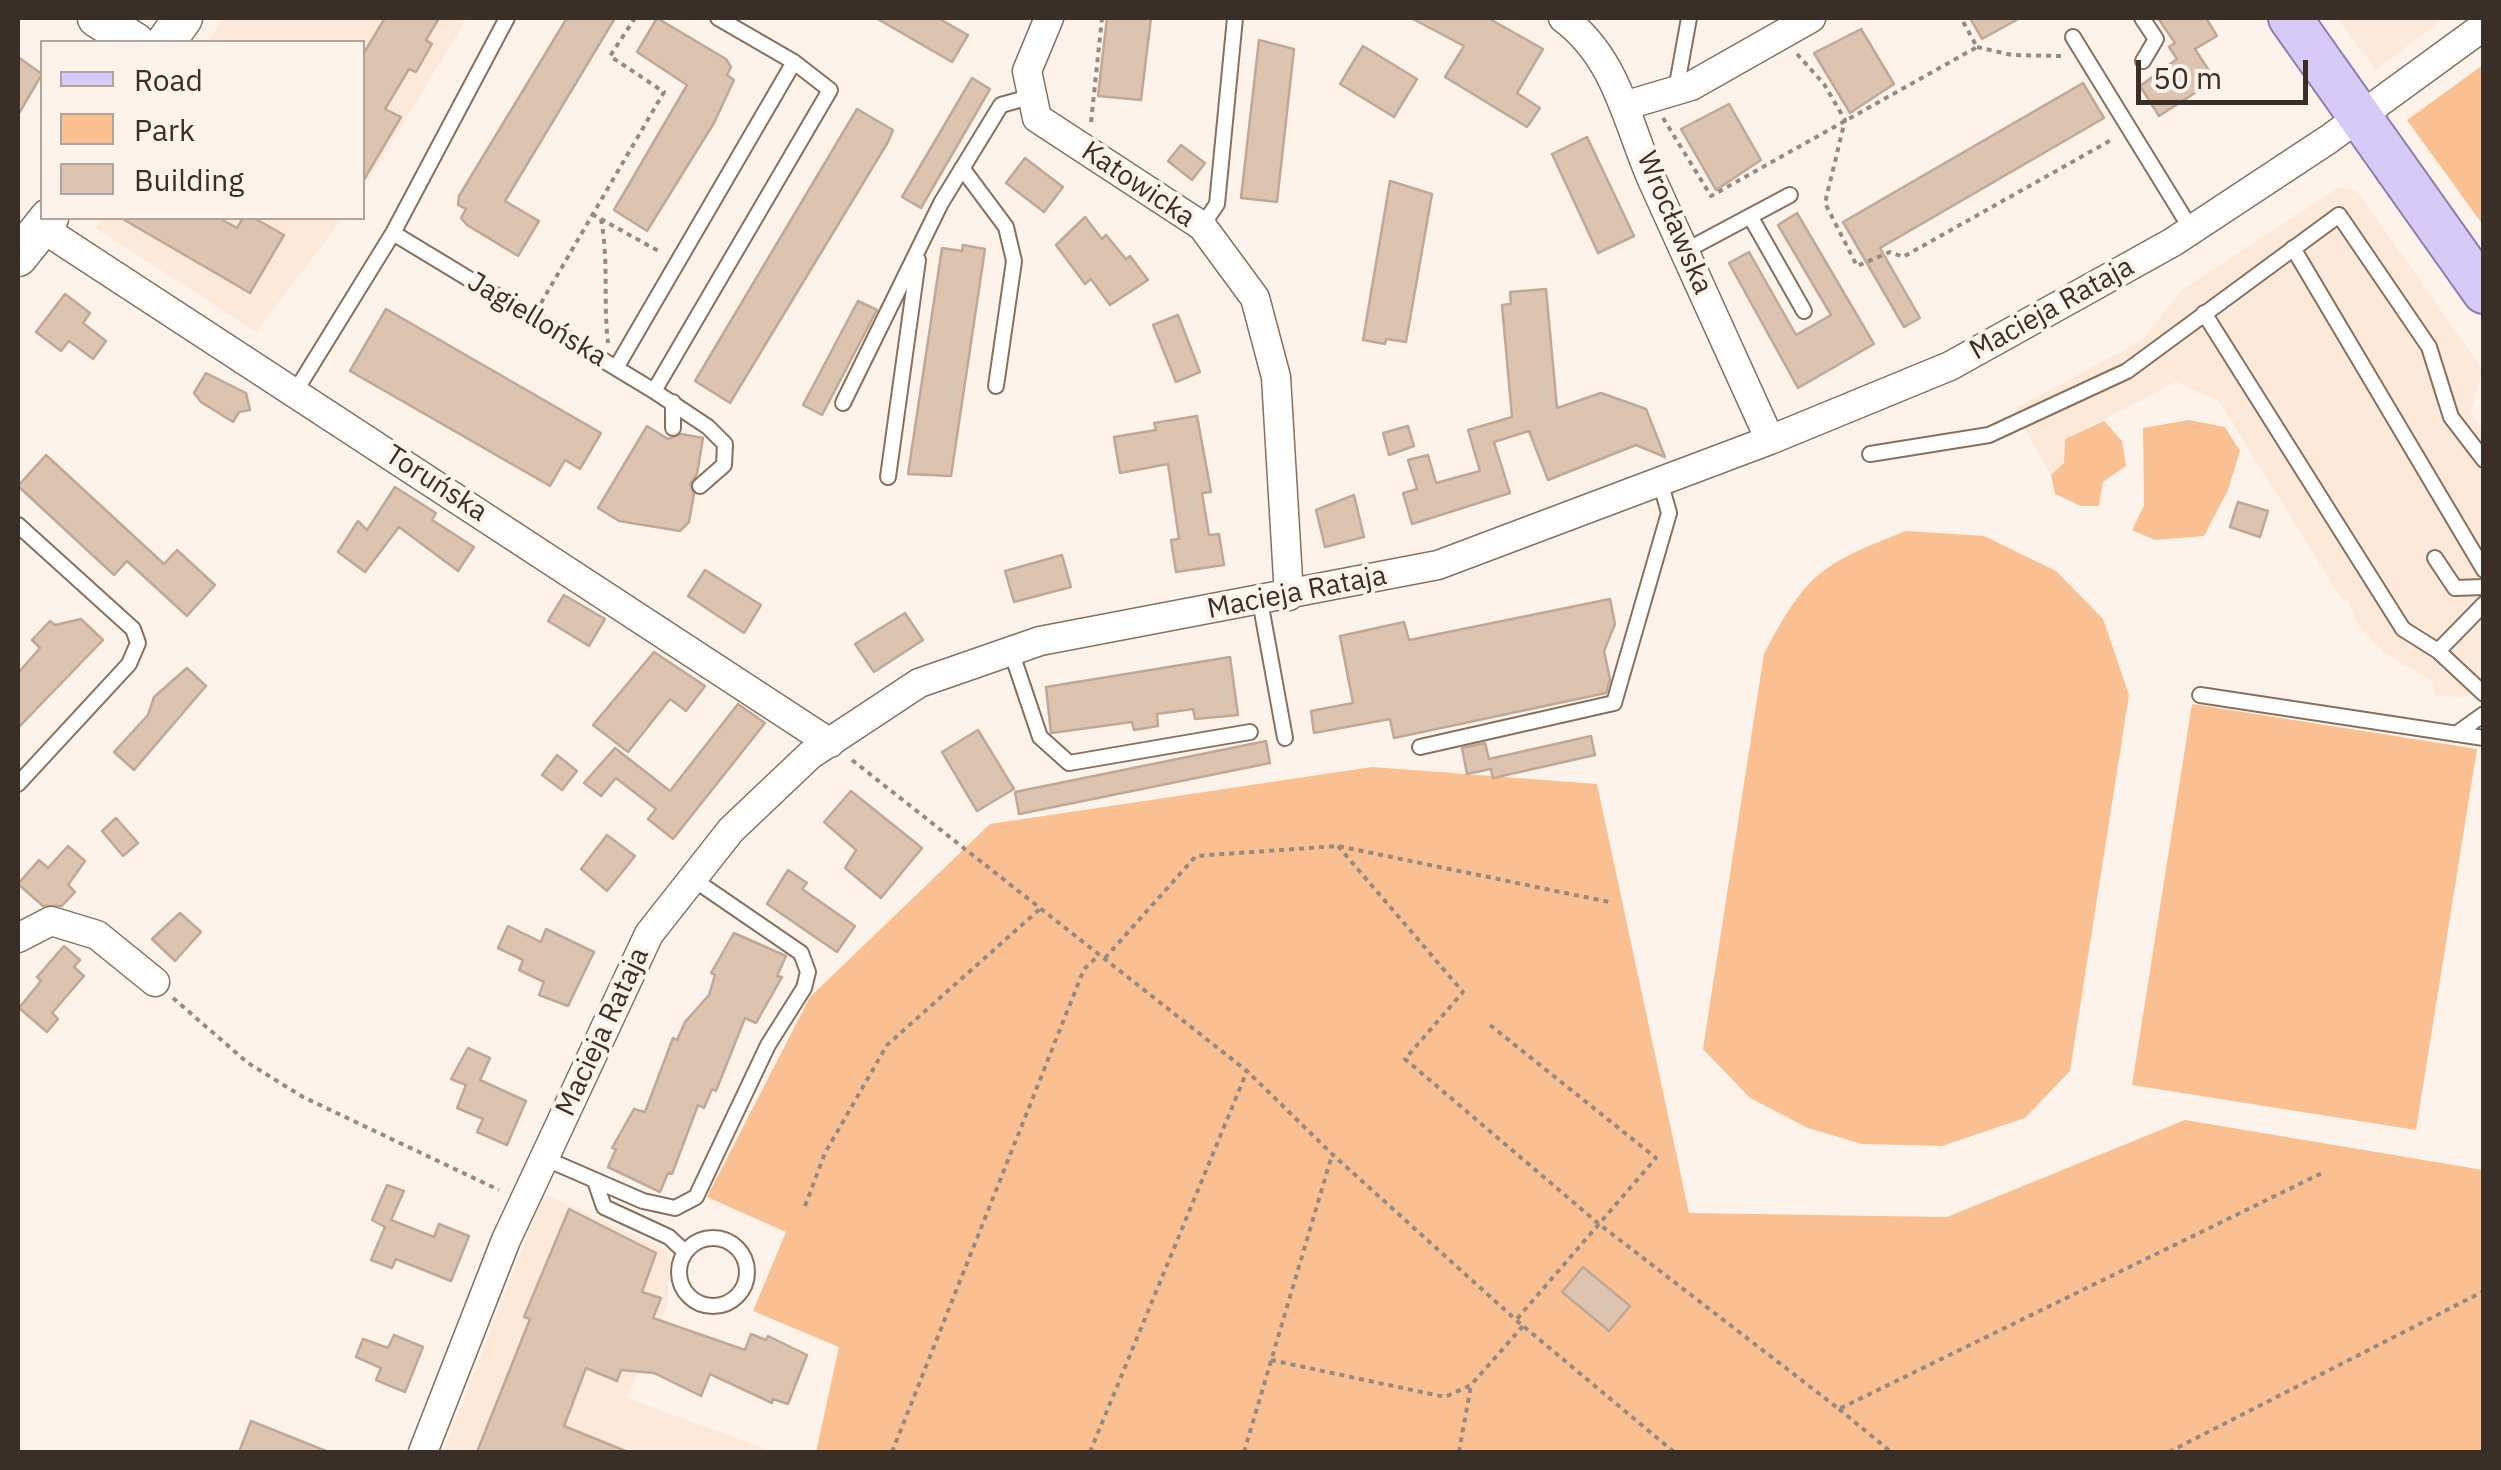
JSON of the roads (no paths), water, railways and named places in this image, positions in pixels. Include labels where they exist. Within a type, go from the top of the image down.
[{"type":"main road","points":[[2290,18],[2484,292]]},
{"type":"street","points":[[97,18],[132,40]]},
{"type":"street","points":[[167,40],[183,18]]},
{"type":"street","points":[[1032,96],[1027,71],[1049,18]]},
{"type":"street","name":"Wrocławska","points":[[1563,18],[1613,77],[1627,105],[1650,175],[1770,440]]},
{"type":"street","points":[[1627,105],[1676,97],[1811,18]]},
{"type":"street","name":"Macieja Rataja","points":[[424,1452],[523,1202],[649,934],[731,830],[830,742],[919,682],[1040,642],[1438,565],[1770,440],[1950,366],[2191,230],[2484,26]]},
{"type":"street","name":"Katowicka","points":[[1032,96],[1038,118],[1202,226],[1255,298],[1276,376],[1289,596]]},
{"type":"street","name":"Toruńska","points":[[36,234],[295,392],[830,742]]},
{"type":"street","points":[[18,938],[51,920],[97,935],[155,982]]},
{"type":"lane","points":[[295,392],[393,233],[507,18]]},
{"type":"lane","points":[[654,391],[830,90],[794,62],[718,18]]},
{"type":"lane","points":[[1202,226],[1217,204],[1235,18]]},
{"type":"lane","points":[[1676,97],[1689,18]]},
{"type":"lane","points":[[2142,18],[2156,38],[2143,61]]},
{"type":"lane","points":[[2072,37],[2191,230]]},
{"type":"lane","name":"Jagiellońska","points":[[393,233],[616,368],[794,62]]},
{"type":"lane","points":[[843,403],[920,244],[962,168],[1001,105],[1032,96]]},
{"type":"lane","points":[[962,168],[1006,227],[1014,261],[996,386]]},
{"type":"lane","points":[[1684,251],[1790,194]]},
{"type":"lane","points":[[1870,454],[1988,435],[2127,371],[2340,215],[2429,347],[2451,417],[2484,460]]},
{"type":"lane","points":[[1750,216],[1804,311]]},
{"type":"lane","points":[[888,477],[920,244]]},
{"type":"lane","points":[[2293,248],[2484,570]]},
{"type":"lane","points":[[2204,313],[2403,630],[2438,652],[2484,694]]},
{"type":"lane","points":[[616,368],[673,402],[725,444],[724,465],[700,486]]},
{"type":"lane","points":[[673,402],[673,428]]},
{"type":"lane","points":[[1420,747],[1614,704],[1669,514],[1660,481]]},
{"type":"lane","points":[[18,524],[133,629],[138,643],[128,664],[18,784]]},
{"type":"lane","points":[[2435,558],[2454,588],[2484,587]]},
{"type":"lane","points":[[1260,601],[1285,738]]},
{"type":"lane","points":[[2438,652],[2484,604]]},
{"type":"lane","points":[[1011,652],[1040,737],[1069,763],[1250,732]]},
{"type":"lane","points":[[2200,695],[2484,738]]},
{"type":"lane","points":[[2456,734],[2484,714]]},
{"type":"lane","points":[[544,1158],[594,1181],[676,1208],[696,1197],[768,1045],[804,988],[808,972],[802,953],[693,878]]},
{"type":"lane","points":[[594,1181],[604,1206],[669,1237],[685,1252]]},
{"type":"lane","points":[[713,1238],[733,1245],[747,1273],[738,1294],[718,1306],[696,1302],[681,1284],[678,1273],[685,1252],[702,1240],[713,1238]]}]
